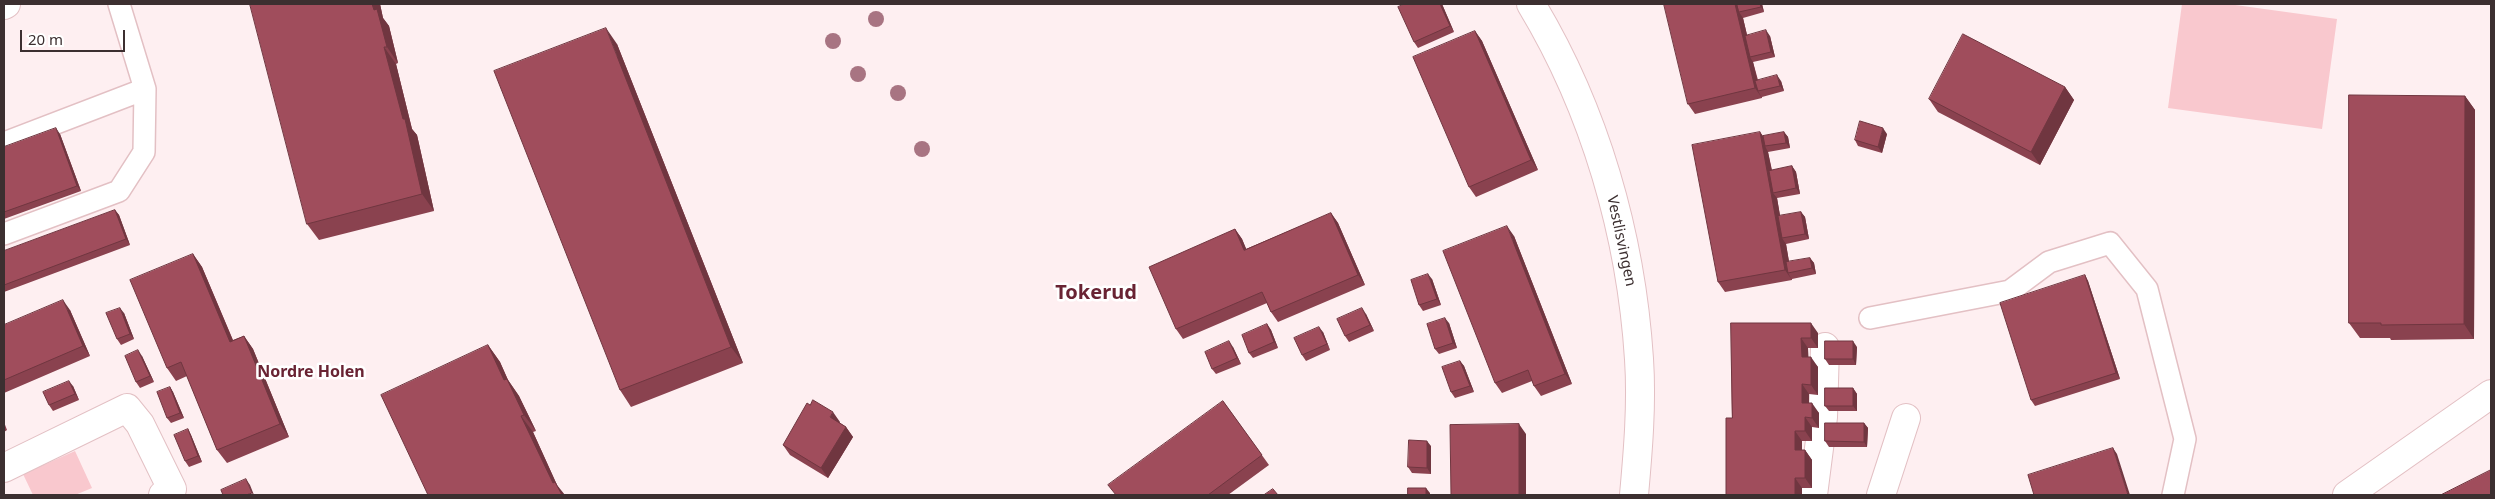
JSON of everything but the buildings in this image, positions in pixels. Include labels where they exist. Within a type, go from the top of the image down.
[{"type":"street","name":"Vestlisvingen","points":[[1531,4],[1548,33],[1583,108],[1602,162],[1625,250],[1634,307],[1639,361],[1634,495]]},
{"type":"street","points":[[1813,495],[1823,418],[1825,347]]},
{"type":"street","points":[[2346,495],[2491,394]]},
{"type":"street","points":[[4,468],[127,408],[140,424],[172,488],[164,495]]},
{"type":"street","points":[[1881,495],[1906,418]]},
{"type":"lane","points":[[4,234],[119,191],[144,152],[145,90],[119,4]]},
{"type":"lane","points":[[4,143],[145,90]]},
{"type":"lane","points":[[1870,318],[2010,291],[2049,262],[2110,243],[2147,289],[2186,439],[2173,495]]},
{"type":"shaded area","points":[[2182,4],[2228,4],[2337,19],[2322,129],[2168,108]]},
{"type":"shaded area","points":[[75,451],[92,488],[75,495],[33,495],[23,474]]},
{"type":"district","name":"Tokerud","points":[[1096,293]]},
{"type":"district","name":"Nordre Holen","points":[[311,372]]}]
